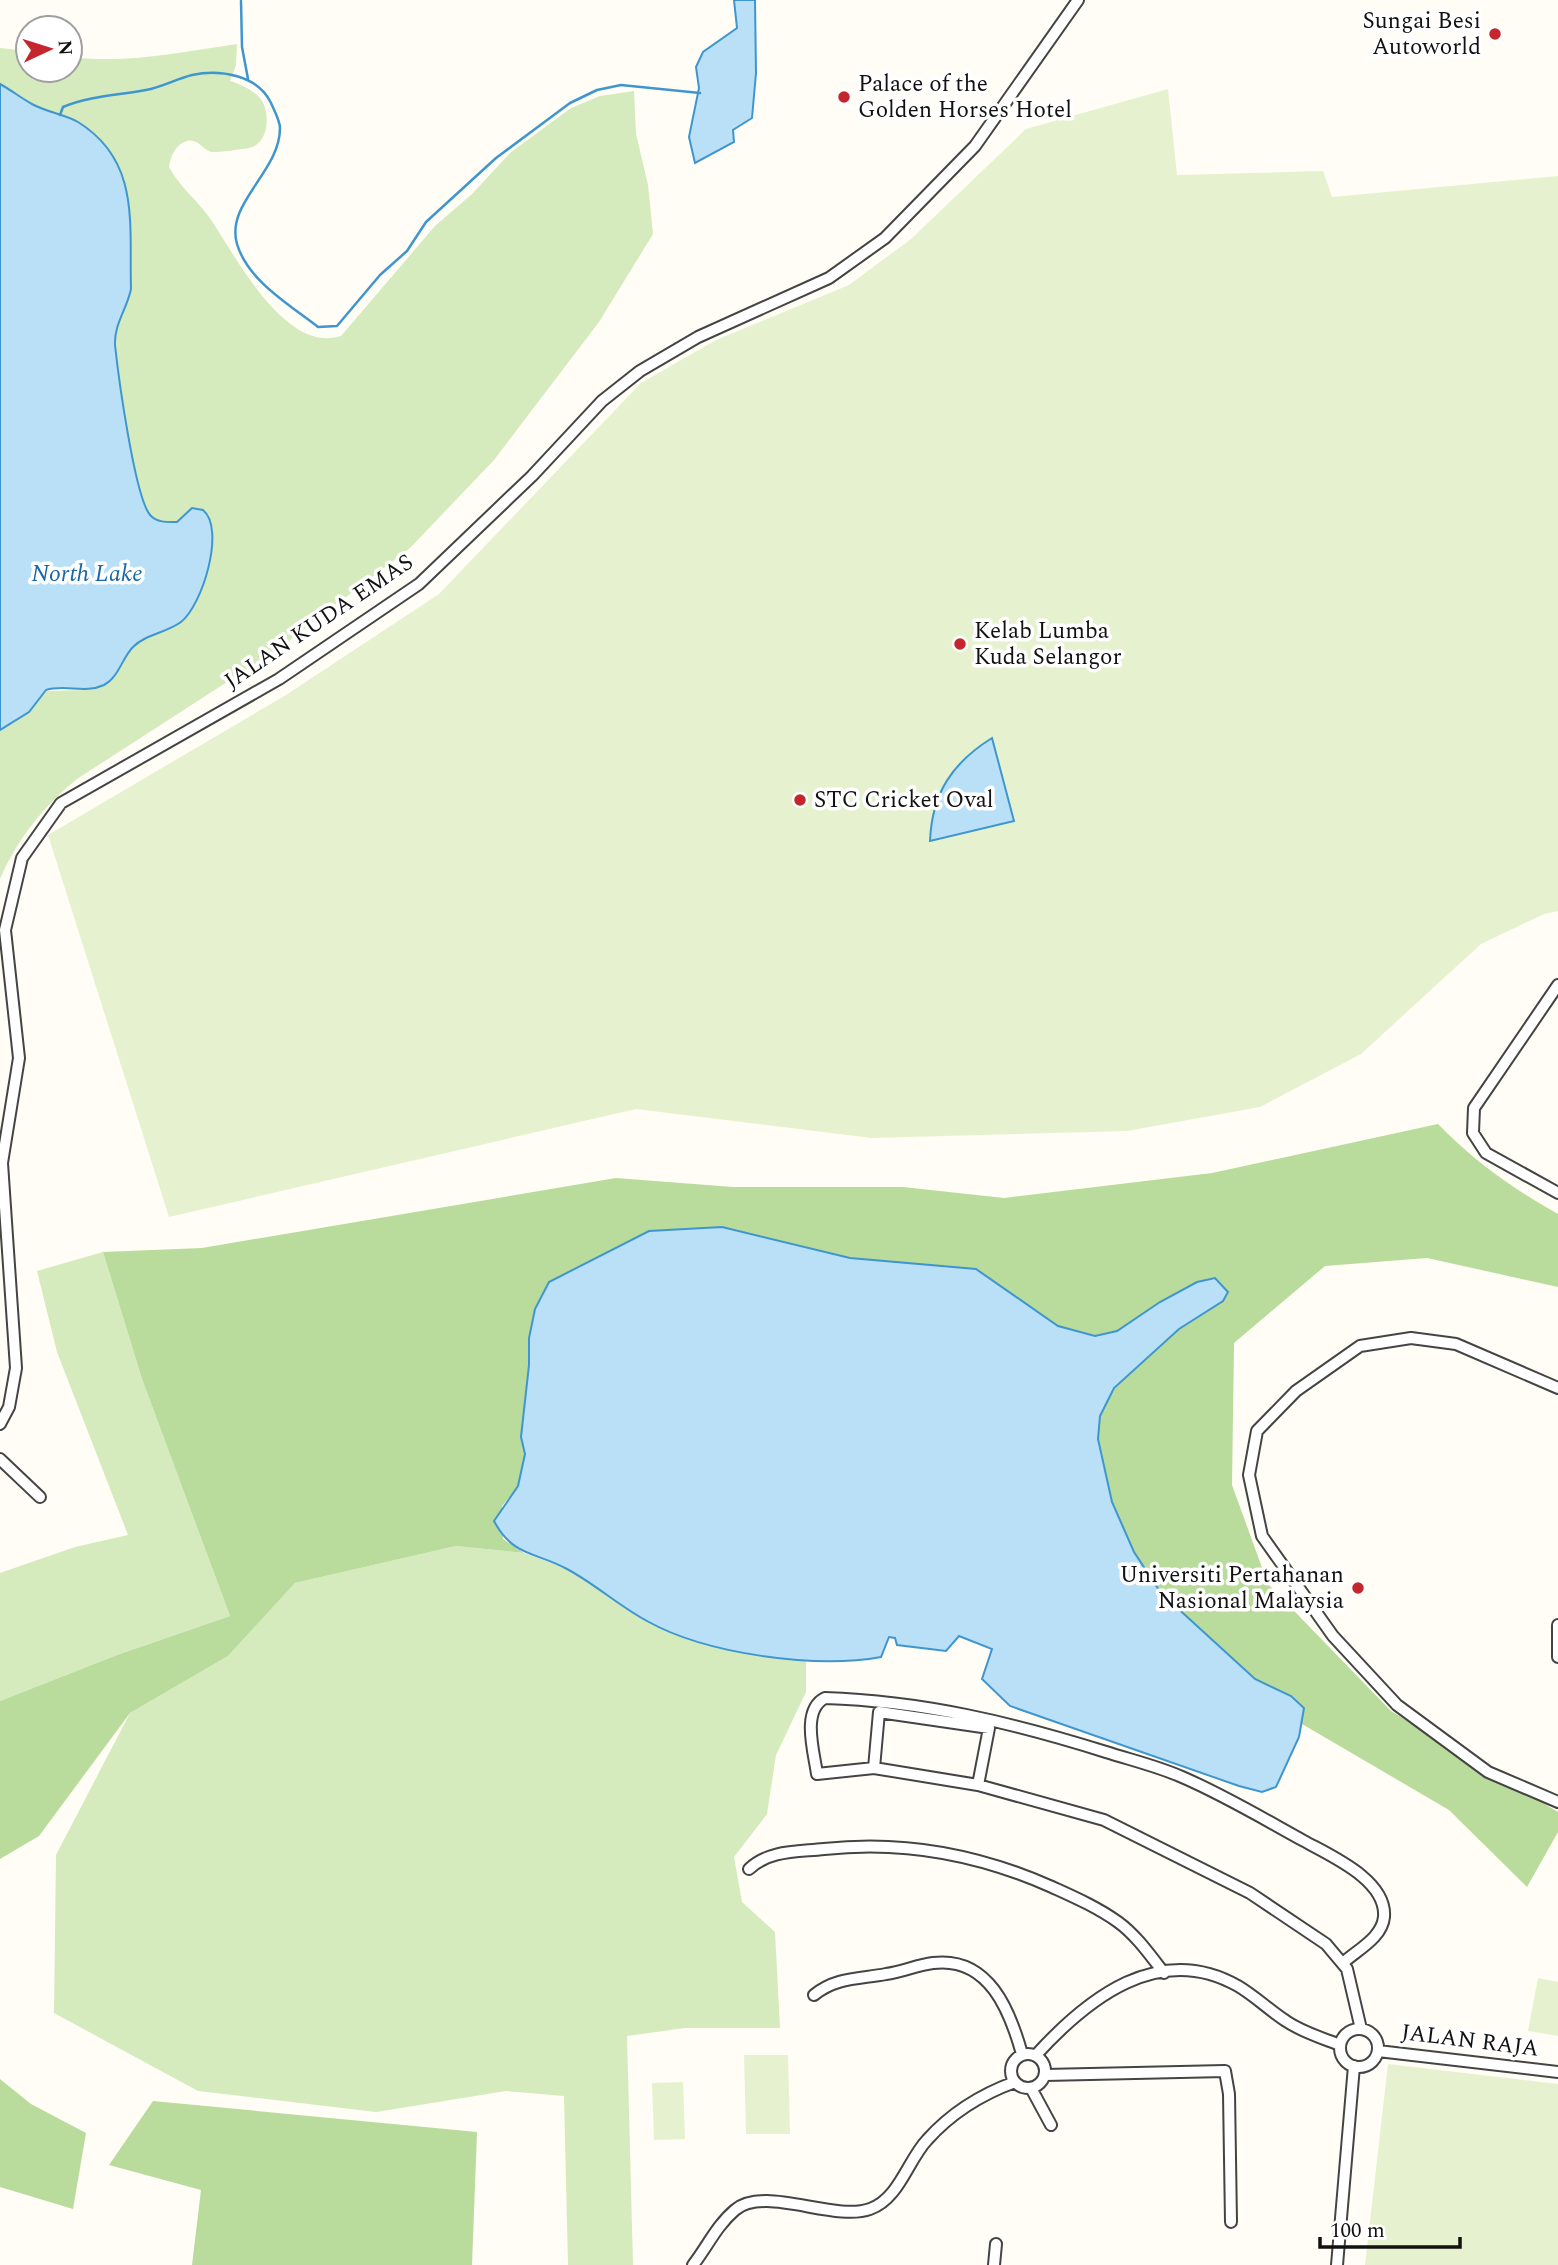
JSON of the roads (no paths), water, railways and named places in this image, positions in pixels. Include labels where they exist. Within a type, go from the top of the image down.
[{"type":"street","name":"JALAN KUDA EMAS","points":[[0,1424],[9,1407],[16,1368],[1,1163],[19,1058],[5,930],[22,858],[61,803],[279,679],[419,584],[532,476],[602,401],[640,371],[698,337],[829,278],[885,238],[975,146],[1078,0]]},
{"type":"street","points":[[1558,985],[1474,1108],[1473,1133],[1486,1153],[1558,1193]]},
{"type":"street","points":[[1558,1388],[1456,1344],[1410,1338],[1360,1346],[1296,1391],[1257,1431],[1248,1475],[1262,1536],[1333,1636],[1397,1704],[1488,1772],[1558,1802]]},
{"type":"street","points":[[0,1459],[40,1497]]},
{"type":"street","points":[[1557,1657],[1558,1625]]},
{"type":"street","points":[[1342,1963],[1377,1936],[1382,1927],[1384,1915],[1378,1893],[1366,1880],[1319,1850],[1181,1776],[1004,1721],[914,1705],[834,1698],[816,1703],[812,1712],[817,1774],[874,1768],[978,1785],[1104,1820],[1250,1893],[1326,1944],[1342,1963],[1352,1982],[1361,2029]]},
{"type":"street","points":[[874,1768],[879,1712],[989,1728],[978,1785]]},
{"type":"street","points":[[750,1869],[762,1856],[846,1846],[941,1850],[982,1860],[1015,1871],[1084,1902],[1118,1922],[1164,1973]]},
{"type":"street","points":[[814,1995],[824,1987],[843,1980],[936,1963],[958,1965],[975,1970],[988,1980],[1014,2022],[1022,2054]]},
{"type":"street","points":[[1036,2055],[1093,2000],[1124,1982],[1164,1973],[1193,1972],[1237,1986],[1289,2023],[1340,2045]]},
{"type":"street","points":[[1361,2029],[1372,2034],[1378,2051],[1366,2066],[1354,2066],[1343,2058],[1340,2045],[1345,2035],[1361,2029]]},
{"type":"street","name":"JALAN RAJA","points":[[1378,2051],[1558,2072]]},
{"type":"street","points":[[1022,2054],[1036,2055],[1044,2064],[1045,2075],[1042,2081],[1031,2088]]},
{"type":"street","points":[[1015,2082],[1012,2065],[1022,2054]]},
{"type":"street","points":[[1337,2265],[1354,2066]]},
{"type":"street","points":[[1045,2075],[1225,2071],[1228,2085],[1231,2222]]},
{"type":"street","points":[[693,2265],[722,2221],[737,2207],[757,2202],[848,2213],[872,2209],[887,2198],[925,2142],[944,2123],[994,2090],[1015,2082],[1031,2088],[1051,2125]]},
{"type":"street","points":[[994,2265],[996,2244]]},
{"type":"water","points":[[734,0],[755,0],[756,73],[752,118],[733,130],[734,142],[695,163],[689,137],[699,88],[696,67],[703,52],[737,28]]},
{"type":"water","name":"North Lake","points":[[0,84],[37,107],[78,122],[98,138],[113,156],[122,175],[130,218],[131,289],[115,337],[115,345],[133,463],[145,505],[151,516],[163,522],[177,522],[192,508],[203,510],[210,520],[212,550],[197,600],[181,622],[133,647],[113,677],[104,685],[90,689],[46,690],[29,712],[0,730]]},
{"type":"water","points":[[992,738],[1014,821],[930,841],[935,808],[947,781],[966,758]]},
{"type":"water","points":[[722,1227],[850,1258],[976,1269],[1058,1326],[1095,1336],[1117,1331],[1160,1302],[1197,1282],[1215,1278],[1228,1292],[1223,1301],[1179,1329],[1114,1388],[1100,1416],[1098,1439],[1112,1502],[1134,1552],[1161,1593],[1255,1679],[1291,1696],[1304,1708],[1299,1737],[1276,1787],[1262,1792],[1239,1786],[1010,1706],[982,1679],[992,1649],[959,1636],[946,1651],[897,1645],[895,1638],[889,1637],[881,1657],[854,1660],[794,1660],[730,1650],[671,1633],[647,1621],[577,1575],[517,1548],[501,1533],[494,1521],[518,1486],[525,1454],[521,1437],[529,1365],[529,1338],[535,1309],[549,1282],[649,1231]]},
{"type":"waterway","points":[[241,1],[242,47],[248,79]]},
{"type":"waterway","points":[[60,115],[63,107],[73,103],[152,89],[203,73],[237,76],[257,86],[271,103],[278,119],[278,144],[239,215],[235,229],[237,244],[242,257],[260,281],[318,327],[337,326],[380,275],[407,251],[426,222],[496,158],[570,103],[597,90],[621,85],[700,93]]},
{"type":"place","name":"Sungai Besi Autoworld","points":[[1495,34]]},
{"type":"place","name":"Palace of the Golden Horses Hotel","points":[[844,97]]},
{"type":"place","name":"Kelab Lumba Kuda Selangor","points":[[960,644]]},
{"type":"place","name":"STC Cricket Oval","points":[[800,800]]},
{"type":"place","name":"Universiti Pertahanan Nasional Malaysia","points":[[1358,1588]]}]
